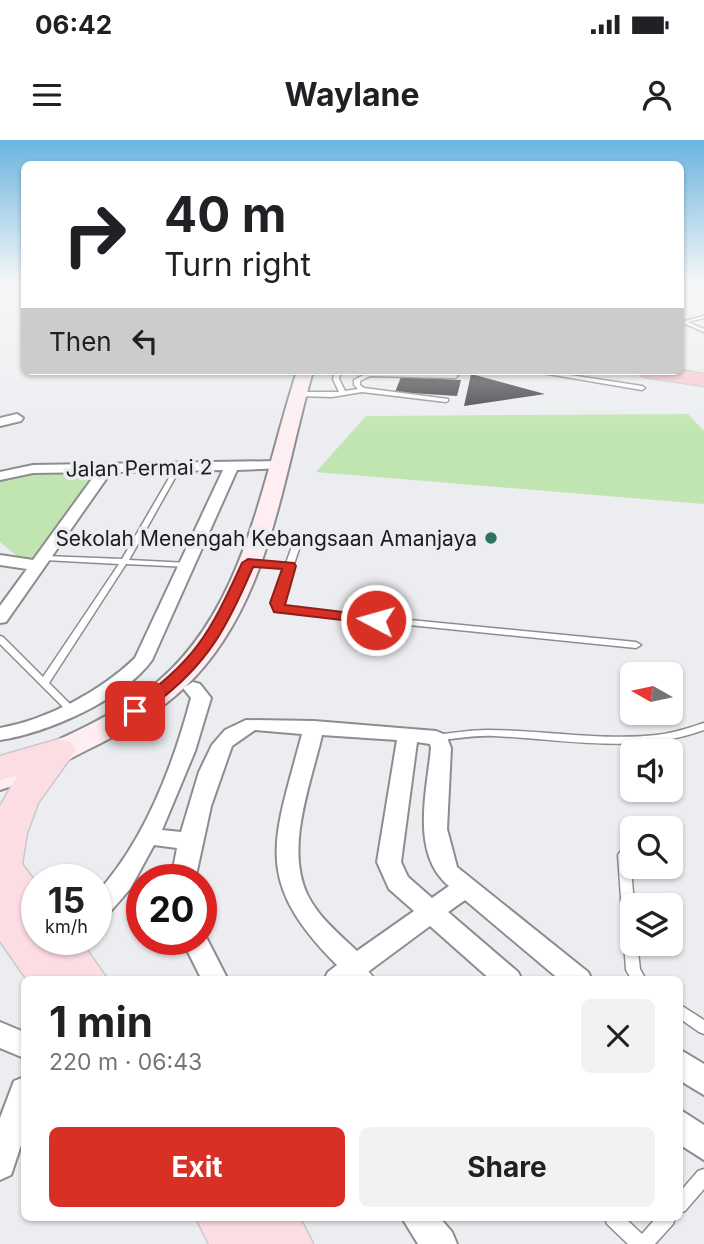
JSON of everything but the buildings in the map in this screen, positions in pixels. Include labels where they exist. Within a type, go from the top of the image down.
[{"type":"highway","points":[[684,371],[704,374]]},
{"type":"highway","points":[[643,380],[704,380]]},
{"type":"main road","points":[[0,779],[135,711],[175,681],[203,652],[221,624],[248,563],[302,382]]},
{"type":"main road","points":[[0,768],[28,762],[59,750]]},
{"type":"main road","points":[[21,892],[1,865],[3,848],[14,812],[33,779],[59,750]]},
{"type":"main road","points":[[0,909],[48,976]]},
{"type":"main road","points":[[67,955],[83,976]]},
{"type":"main road","points":[[225,1221],[242,1244]]},
{"type":"main road","points":[[268,1221],[286,1244]]},
{"type":"street","points":[[0,422],[17,418]]},
{"type":"street","name":"Jalan Permai 2","points":[[0,476],[33,469],[279,465]]},
{"type":"street","points":[[0,734],[17,732],[69,708],[123,681],[134,671],[143,660],[232,466]]},
{"type":"street","points":[[0,618],[107,468]]},
{"type":"street","points":[[0,560],[42,562]]},
{"type":"street","points":[[112,893],[121,883],[148,836],[171,787],[201,698],[193,688]]},
{"type":"street","points":[[186,864],[222,745],[233,733],[253,724],[408,733],[436,739],[436,842],[440,861],[465,887],[574,976]]},
{"type":"street","points":[[314,727],[287,858],[293,891],[316,928],[354,976],[429,912],[465,887]]},
{"type":"street","points":[[408,733],[389,862],[398,883],[504,976]]},
{"type":"street","points":[[148,836],[191,842]]},
{"type":"street","points":[[202,955],[213,976]]},
{"type":"street","points":[[683,1065],[704,1082]]},
{"type":"street","points":[[0,1164],[21,1100]]},
{"type":"street","points":[[683,1127],[704,1145]]},
{"type":"street","points":[[421,1221],[440,1244]]},
{"type":"lane","points":[[337,375],[336,379],[343,394]]},
{"type":"lane","points":[[362,390],[356,385],[357,380],[367,375]]},
{"type":"lane","points":[[412,375],[455,376]]},
{"type":"lane","points":[[582,375],[643,380]]},
{"type":"lane","points":[[302,382],[343,394],[362,390],[446,400]]},
{"type":"lane","points":[[45,682],[124,562],[178,467]]},
{"type":"lane","points":[[298,540],[277,603],[284,610],[636,645]]},
{"type":"lane","points":[[42,562],[188,565]]},
{"type":"lane","points":[[248,563],[290,566]]},
{"type":"lane","points":[[0,639],[69,708]]},
{"type":"lane","points":[[436,739],[491,733],[576,738],[665,737],[692,732],[704,726]]},
{"type":"lane","points":[[626,879],[633,970],[637,976]]},
{"type":"lane","points":[[683,1013],[704,1028]]},
{"type":"lane","points":[[683,1201],[704,1177]]},
{"type":"lane","points":[[616,1221],[642,1244],[664,1221]]},
{"type":"green space","points":[[688,414],[704,431],[704,504],[316,472],[366,416]]},
{"type":"green space","points":[[21,472],[94,472],[34,557],[23,561],[0,542],[0,479]]},
{"type":"place","name":"Sekolah Menengah Kebangsaan Amanjaya","points":[[491,538]]},
{"type":"route","points":[[135,711],[175,681],[203,652],[221,624],[248,563],[290,566],[277,603],[279,609],[376,620]]}]
